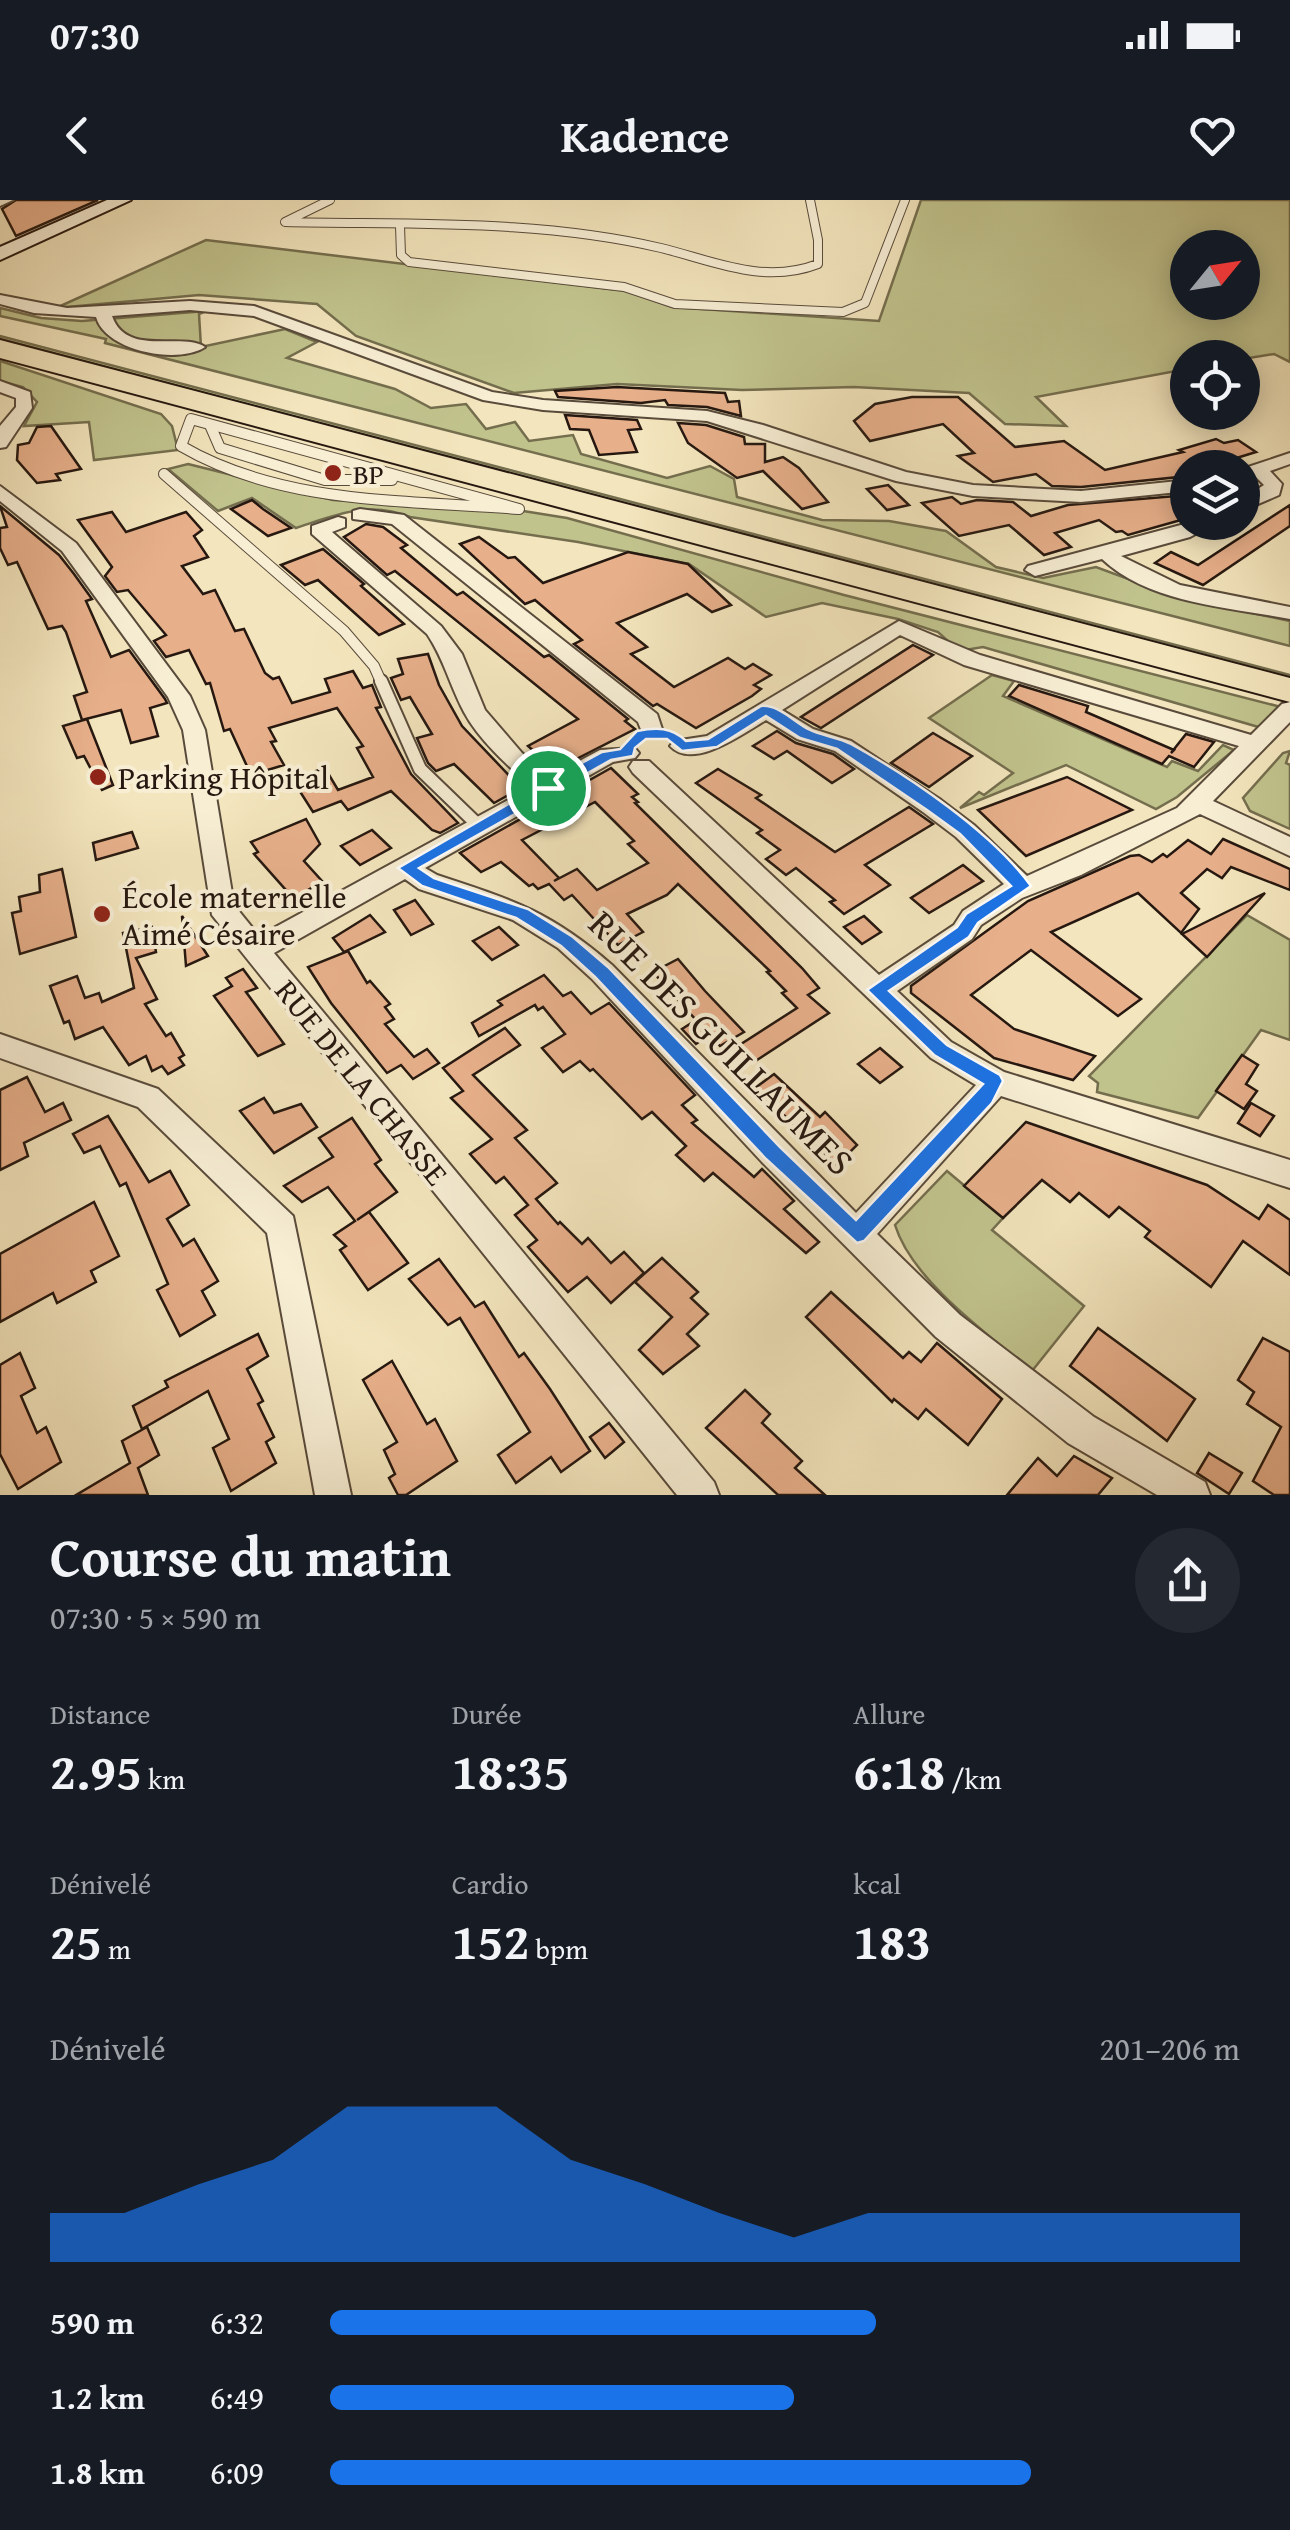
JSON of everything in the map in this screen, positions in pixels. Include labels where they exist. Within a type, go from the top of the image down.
[{"type":"highway","points":[[8,344],[42,370],[200,422]]},
{"type":"highway","points":[[8,344],[670,526],[1286,687]]},
{"type":"highway","points":[[8,344],[1286,687]]},
{"type":"highway","points":[[519,508],[630,526],[670,526]]},
{"type":"main road","points":[[0,254],[122,200]]},
{"type":"street","points":[[0,299],[46,313],[105,314],[198,306],[258,312],[487,395],[541,406],[678,412],[729,420],[904,478],[969,489],[1098,498],[1170,488]]},
{"type":"street","points":[[105,314],[103,320],[118,336],[136,344],[164,350],[197,347]]},
{"type":"street","points":[[0,386],[24,396],[24,408],[4,425],[0,443]]},
{"type":"street","points":[[1260,470],[1290,458]]},
{"type":"street","points":[[1260,477],[1273,484],[1272,490],[1260,496]]},
{"type":"street","name":"RUE DE LA CHASSE","points":[[0,492],[69,547],[180,696],[194,730],[222,908],[701,1495]]},
{"type":"street","points":[[360,515],[397,520],[650,720],[652,732]]},
{"type":"street","points":[[338,523],[319,530],[434,630],[451,654],[475,712],[514,758],[548,788]]},
{"type":"street","points":[[1036,570],[1170,533]]},
{"type":"street","points":[[1113,550],[1112,558],[1124,568],[1180,590],[1290,613]]},
{"type":"street","points":[[682,746],[712,743],[898,627],[972,660],[1273,736]]},
{"type":"street","points":[[876,990],[963,932],[972,918],[1022,886],[1122,846],[1199,804],[1273,736],[1286,687]]},
{"type":"street","points":[[766,710],[806,734],[843,746],[965,830],[1022,886]]},
{"type":"street","points":[[682,746],[672,736],[652,732],[635,738],[643,763],[669,796],[940,1050],[994,1081],[1290,1174]]},
{"type":"street","points":[[255,950],[608,756],[643,763],[679,762],[682,746]]},
{"type":"street","points":[[1199,804],[1290,848]]},
{"type":"street","name":"RUE DES GUILLAUMES","points":[[406,868],[428,882],[522,913],[567,942],[602,972],[773,1153],[948,1326],[1081,1430],[1192,1495]]},
{"type":"street","points":[[0,1046],[148,1098],[282,1226],[333,1495]]},
{"type":"street","points":[[857,1234],[986,1097],[994,1081]]},
{"type":"lane","points":[[330,200],[285,222],[507,224],[592,233],[785,274],[818,264],[822,245],[812,220],[810,200]]},
{"type":"lane","points":[[400,226],[401,255],[410,262],[624,287],[675,304],[843,312],[864,303],[905,200]]},
{"type":"lane","points":[[200,422],[220,448],[325,480],[410,480]]},
{"type":"lane","points":[[200,422],[519,508]]},
{"type":"lane","points":[[200,422],[182,446],[195,457],[290,486],[519,508]]},
{"type":"lane","points":[[164,474],[344,631],[374,666],[420,769],[479,826]]},
{"type":"green space","points":[[921,200],[1290,200],[1290,362],[1274,354],[1260,356],[1260,340],[1170,340],[1170,372],[1036,397],[1066,426],[1005,424],[969,393],[854,387],[742,390],[617,384],[514,393],[356,336],[317,304],[199,295],[56,308],[206,240],[627,291],[672,307],[879,321]]},
{"type":"green space","points":[[0,308],[41,318],[82,321],[206,311],[199,314],[201,347],[285,329],[317,342],[287,358],[395,389],[431,408],[466,404],[486,429],[515,422],[529,441],[573,435],[581,454],[667,478],[710,466],[734,479],[737,497],[822,520],[889,521],[946,531],[996,567],[1043,578],[1096,567],[1177,597],[1290,621],[1290,646],[105,343],[106,339],[0,316]]},
{"type":"green space","points":[[0,339],[1290,675],[1290,680]]},
{"type":"green space","points":[[0,361],[161,414],[172,426],[178,450],[94,460],[89,422],[24,426],[37,402],[23,387],[0,381]]},
{"type":"green space","points":[[188,464],[333,500],[517,510],[567,518],[844,595],[1285,708],[1262,728],[983,647],[959,651],[938,632],[898,619],[822,603],[766,617],[689,564],[578,542],[381,510],[353,511],[296,528],[252,498],[218,511],[168,469]]},
{"type":"green space","points":[[992,675],[1014,681],[1003,696],[1167,767],[1172,761],[1198,771],[1223,745],[1234,750],[1177,797],[1156,809],[1066,765],[960,808],[1013,773],[929,718]]},
{"type":"green space","points":[[1290,751],[1286,763],[1290,765],[1290,829],[1250,811],[1243,798],[1283,753]]},
{"type":"green space","points":[[1247,915],[1290,940],[1290,1040],[1261,1030],[1198,1118],[1097,1092],[1098,1083],[1089,1076]]},
{"type":"green space","points":[[947,1171],[1003,1218],[992,1230],[1084,1306],[1032,1371],[934,1286],[904,1246],[895,1225]]},
{"type":"building","points":[[16,200],[98,200],[16,236],[2,209]]},
{"type":"building","points":[[617,387],[725,393],[728,402],[739,401],[741,416],[707,407],[668,405],[665,400],[641,403],[558,397],[555,391]]},
{"type":"building","points":[[912,397],[958,397],[1015,447],[1064,441],[1105,470],[1170,455],[1170,478],[1081,487],[1052,486],[1036,474],[993,482],[958,456],[974,453],[943,424],[870,441],[854,421],[875,404]]},
{"type":"building","points":[[565,415],[637,420],[641,429],[628,430],[637,452],[599,455],[589,430],[570,429]]},
{"type":"building","points":[[678,423],[706,425],[744,437],[745,444],[765,444],[765,462],[783,457],[799,468],[828,502],[802,509],[763,471],[737,478],[688,443]]},
{"type":"building","points":[[51,426],[81,469],[56,474],[60,480],[37,483],[17,460],[18,445],[29,443],[37,427]]},
{"type":"building","points":[[1216,439],[1224,443],[1238,440],[1253,450],[1179,450]]},
{"type":"building","points":[[888,485],[909,505],[887,510],[867,489]]},
{"type":"building","points":[[1170,496],[1170,523],[1128,535],[1099,520],[1055,533],[1071,547],[1044,555],[1009,525],[959,536],[922,503],[952,497],[961,504],[977,500],[1013,502],[1031,516],[1068,505]]},
{"type":"building","points":[[252,500],[291,528],[268,536],[231,509]]},
{"type":"building","points":[[1290,505],[1290,526],[1203,585],[1155,563],[1171,552],[1198,565],[1236,540],[1260,540],[1260,525]]},
{"type":"building","points":[[0,506],[59,555],[74,574],[92,599],[86,601],[111,657],[129,650],[165,699],[167,703],[150,708],[158,736],[131,743],[121,710],[82,720],[74,696],[87,692],[66,632],[62,626],[48,629],[17,562],[8,565],[0,548],[0,528],[7,527]]},
{"type":"building","points":[[112,512],[126,532],[186,512],[202,530],[194,536],[208,557],[182,566],[203,594],[215,590],[235,631],[244,629],[265,673],[273,679],[279,677],[292,703],[330,692],[325,679],[353,671],[363,688],[372,685],[381,707],[376,708],[411,774],[458,823],[440,833],[432,830],[391,791],[348,810],[341,801],[313,812],[292,779],[325,768],[338,790],[373,777],[357,748],[363,746],[337,708],[269,728],[276,741],[271,742],[284,765],[251,775],[230,729],[224,731],[210,683],[206,684],[189,650],[166,657],[154,641],[166,635],[128,590],[117,592],[105,576],[112,567],[78,520]]},
{"type":"building","points":[[366,524],[383,527],[407,545],[401,548],[457,595],[463,592],[544,657],[549,655],[628,719],[625,721],[635,729],[555,770],[528,746],[578,719],[395,571],[387,575],[344,537]]},
{"type":"building","points":[[479,537],[508,558],[515,557],[543,583],[628,552],[688,564],[731,605],[712,612],[687,594],[617,623],[647,647],[631,654],[674,687],[728,658],[745,669],[753,664],[771,675],[754,685],[761,689],[752,696],[696,728],[657,704],[653,706],[574,644],[582,640],[535,600],[525,604],[460,544]]},
{"type":"building","points":[[323,549],[404,624],[379,635],[318,580],[305,585],[281,565]]},
{"type":"building","points":[[913,645],[933,655],[821,728],[801,717]]},
{"type":"building","points":[[428,654],[439,685],[462,726],[521,788],[494,803],[454,764],[436,771],[428,763],[417,738],[432,734],[410,697],[401,700],[391,678],[403,674],[398,659]]},
{"type":"building","points":[[1019,685],[1088,706],[1086,712],[1174,750],[1186,734],[1214,742],[1194,767],[1169,756],[1162,764],[1009,696]]},
{"type":"building","points":[[87,719],[113,785],[102,790],[84,756],[77,758],[63,726]]},
{"type":"building","points":[[777,731],[796,743],[833,754],[854,769],[832,783],[787,751],[774,759],[753,746]]},
{"type":"building","points":[[933,733],[972,756],[929,787],[891,763]]},
{"type":"building","points":[[611,768],[638,794],[632,797],[638,802],[635,803],[802,968],[819,988],[808,995],[829,1013],[754,1062],[738,1046],[797,1008],[782,993],[786,991],[767,972],[770,971],[678,884],[667,895],[627,914],[643,932],[618,945],[572,895],[564,900],[549,884],[538,889],[533,884],[529,886],[501,862],[481,872],[460,853]],"holes":[[[595,802],[634,841],[628,844],[648,863],[597,890],[577,869],[554,881],[559,878],[522,840]]]},
{"type":"building","points":[[718,769],[761,795],[756,798],[835,852],[909,807],[933,824],[865,865],[890,885],[844,914],[830,902],[835,900],[796,868],[786,875],[766,859],[780,850],[757,833],[762,830],[696,783]]},
{"type":"building","points":[[1067,777],[1132,810],[1026,856],[978,810]]},
{"type":"building","points":[[306,819],[320,844],[304,861],[322,881],[294,899],[254,854],[258,852],[251,842]]},
{"type":"building","points":[[372,830],[391,848],[360,865],[341,846]]},
{"type":"building","points":[[132,832],[138,848],[96,860],[93,843]]},
{"type":"building","points":[[1223,839],[1290,869],[1290,890],[1231,867],[1222,878],[1207,869],[1181,893],[1199,909],[1181,933],[1138,893],[1051,932],[1141,999],[1118,1016],[1031,950],[971,995],[1014,1029],[1095,1056],[1073,1080],[994,1058],[911,993],[911,986],[1028,901],[1130,856],[1139,855],[1152,862],[1163,854],[1167,857],[1188,840],[1211,854]]},
{"type":"building","points":[[963,865],[983,881],[929,913],[911,898]]},
{"type":"building","points":[[62,869],[76,937],[20,954],[12,913],[21,911],[19,897],[40,892],[39,875]]},
{"type":"building","points":[[1265,893],[1207,957],[1182,934],[1206,922]]},
{"type":"building","points":[[415,900],[433,924],[411,935],[394,910]]},
{"type":"building","points":[[370,915],[385,932],[344,952],[333,938]]},
{"type":"building","points":[[182,916],[208,956],[186,966]]},
{"type":"building","points":[[864,916],[881,932],[862,944],[844,927]]},
{"type":"building","points":[[152,927],[156,952],[136,958],[157,999],[145,1004],[166,1036],[171,1033],[184,1055],[179,1058],[184,1065],[168,1074],[162,1066],[152,1071],[146,1056],[129,1065],[103,1027],[75,1039],[69,1021],[64,1023],[50,986],[77,976],[85,998],[99,993],[102,1002],[134,988],[123,933]]},
{"type":"building","points":[[499,927],[518,945],[492,960],[473,941]]},
{"type":"building","points":[[348,951],[367,983],[370,981],[390,1004],[385,1007],[394,1019],[385,1024],[414,1057],[427,1049],[439,1063],[413,1079],[401,1065],[387,1073],[331,1003],[308,967]]},
{"type":"building","points":[[678,959],[744,1032],[720,1046],[710,1035],[696,1044],[682,1029],[696,1020],[653,972]]},
{"type":"building","points":[[243,969],[257,988],[246,992],[284,1044],[258,1056],[214,996],[232,986],[226,978]]},
{"type":"building","points":[[544,975],[563,996],[571,992],[591,1014],[609,1003],[695,1095],[682,1105],[697,1120],[692,1123],[754,1177],[762,1169],[794,1201],[784,1209],[819,1242],[806,1253],[713,1173],[704,1181],[676,1155],[686,1146],[652,1112],[642,1119],[593,1069],[590,1071],[580,1061],[563,1072],[542,1048],[565,1034],[543,1007],[538,1010],[535,1005],[479,1036],[472,1023],[502,1005],[498,1001]]},
{"type":"building","points":[[505,1028],[520,1045],[473,1075],[527,1130],[515,1138],[557,1183],[536,1199],[582,1244],[588,1238],[611,1263],[624,1252],[644,1273],[611,1303],[587,1277],[568,1292],[528,1247],[537,1240],[515,1215],[528,1205],[504,1177],[496,1183],[470,1154],[492,1139],[451,1098],[463,1091],[443,1068]]},
{"type":"building","points":[[880,1048],[902,1067],[880,1083],[858,1064]]},
{"type":"building","points":[[1242,1055],[1258,1065],[1246,1084],[1257,1091],[1244,1109],[1216,1091]]},
{"type":"building","points":[[774,1074],[820,1117],[825,1112],[857,1145],[837,1165],[755,1088]]},
{"type":"building","points":[[27,1077],[45,1112],[63,1103],[71,1120],[24,1143],[28,1156],[0,1170],[0,1090]]},
{"type":"building","points":[[264,1098],[274,1113],[301,1104],[317,1127],[274,1153],[240,1111]]},
{"type":"building","points":[[1251,1103],[1274,1116],[1260,1136],[1238,1123]]},
{"type":"building","points":[[108,1116],[149,1182],[170,1171],[189,1205],[167,1219],[183,1246],[194,1239],[218,1281],[202,1291],[215,1315],[180,1336],[157,1290],[168,1284],[126,1183],[120,1186],[100,1146],[84,1153],[73,1134]]},
{"type":"building","points":[[352,1118],[381,1160],[375,1164],[397,1192],[357,1220],[369,1212],[408,1263],[368,1290],[340,1250],[346,1246],[334,1235],[355,1221],[328,1187],[302,1202],[284,1186],[333,1157],[319,1138]]},
{"type":"building","points":[[1026,1122],[1207,1185],[1259,1219],[1268,1205],[1290,1220],[1290,1275],[1243,1241],[1211,1287],[1145,1237],[1150,1231],[1119,1207],[1109,1217],[1079,1193],[1070,1202],[1042,1180],[1003,1218],[964,1186]]},
{"type":"building","points":[[94,1202],[119,1256],[91,1271],[96,1282],[57,1303],[53,1293],[0,1322],[0,1254]]},
{"type":"building","points":[[662,1258],[698,1292],[691,1298],[708,1314],[687,1334],[699,1346],[663,1374],[639,1350],[672,1317],[635,1282]]},
{"type":"building","points":[[439,1259],[475,1307],[484,1302],[519,1357],[524,1353],[590,1451],[561,1472],[551,1457],[516,1483],[498,1455],[530,1432],[460,1318],[448,1325],[409,1279]]},
{"type":"building","points":[[831,1292],[903,1358],[909,1352],[921,1362],[937,1343],[1002,1399],[968,1445],[926,1409],[918,1419],[894,1399],[892,1402],[806,1317]]},
{"type":"building","points":[[1098,1328],[1195,1399],[1167,1441],[1070,1366]]},
{"type":"building","points":[[258,1334],[268,1356],[247,1369],[263,1401],[258,1404],[274,1437],[266,1442],[276,1463],[231,1491],[213,1448],[229,1439],[208,1391],[142,1429],[133,1406],[168,1387],[165,1381]]},
{"type":"building","points":[[1263,1338],[1290,1352],[1290,1495],[1274,1495],[1253,1481],[1281,1427],[1247,1404],[1254,1392],[1238,1380]]},
{"type":"building","points":[[20,1353],[35,1388],[21,1396],[37,1433],[46,1427],[61,1462],[18,1489],[0,1454],[0,1365]]},
{"type":"building","points":[[392,1361],[427,1424],[435,1419],[457,1461],[406,1495],[398,1495],[389,1478],[395,1474],[384,1450],[397,1442],[363,1380]]},
{"type":"building","points":[[745,1390],[770,1414],[762,1423],[802,1461],[795,1468],[825,1495],[778,1495],[706,1428]]},
{"type":"building","points":[[609,1423],[624,1442],[605,1458],[590,1437]]},
{"type":"building","points":[[147,1427],[159,1455],[138,1468],[148,1495],[76,1495],[130,1463],[122,1441]]},
{"type":"building","points":[[1209,1453],[1242,1473],[1229,1494],[1197,1473]]},
{"type":"building","points":[[1074,1456],[1112,1478],[1098,1495],[1007,1495],[1038,1458],[1057,1476]]},
{"type":"place","name":"BP","points":[[333,473]]},
{"type":"place","name":"Parking Hôpital","points":[[98,777]]},
{"type":"place","name":"École maternelle Aimé Césaire","points":[[102,914]]},
{"type":"route","points":[[766,710],[806,734],[843,746],[932,806],[965,830],[1022,886],[972,918],[963,932],[876,990],[940,1050],[994,1081],[986,1097],[857,1234],[773,1153],[602,972],[567,942],[522,913],[428,882],[406,868],[548,788],[608,756],[627,753],[628,746],[642,734],[672,736],[682,746],[712,743],[766,710]]}]
